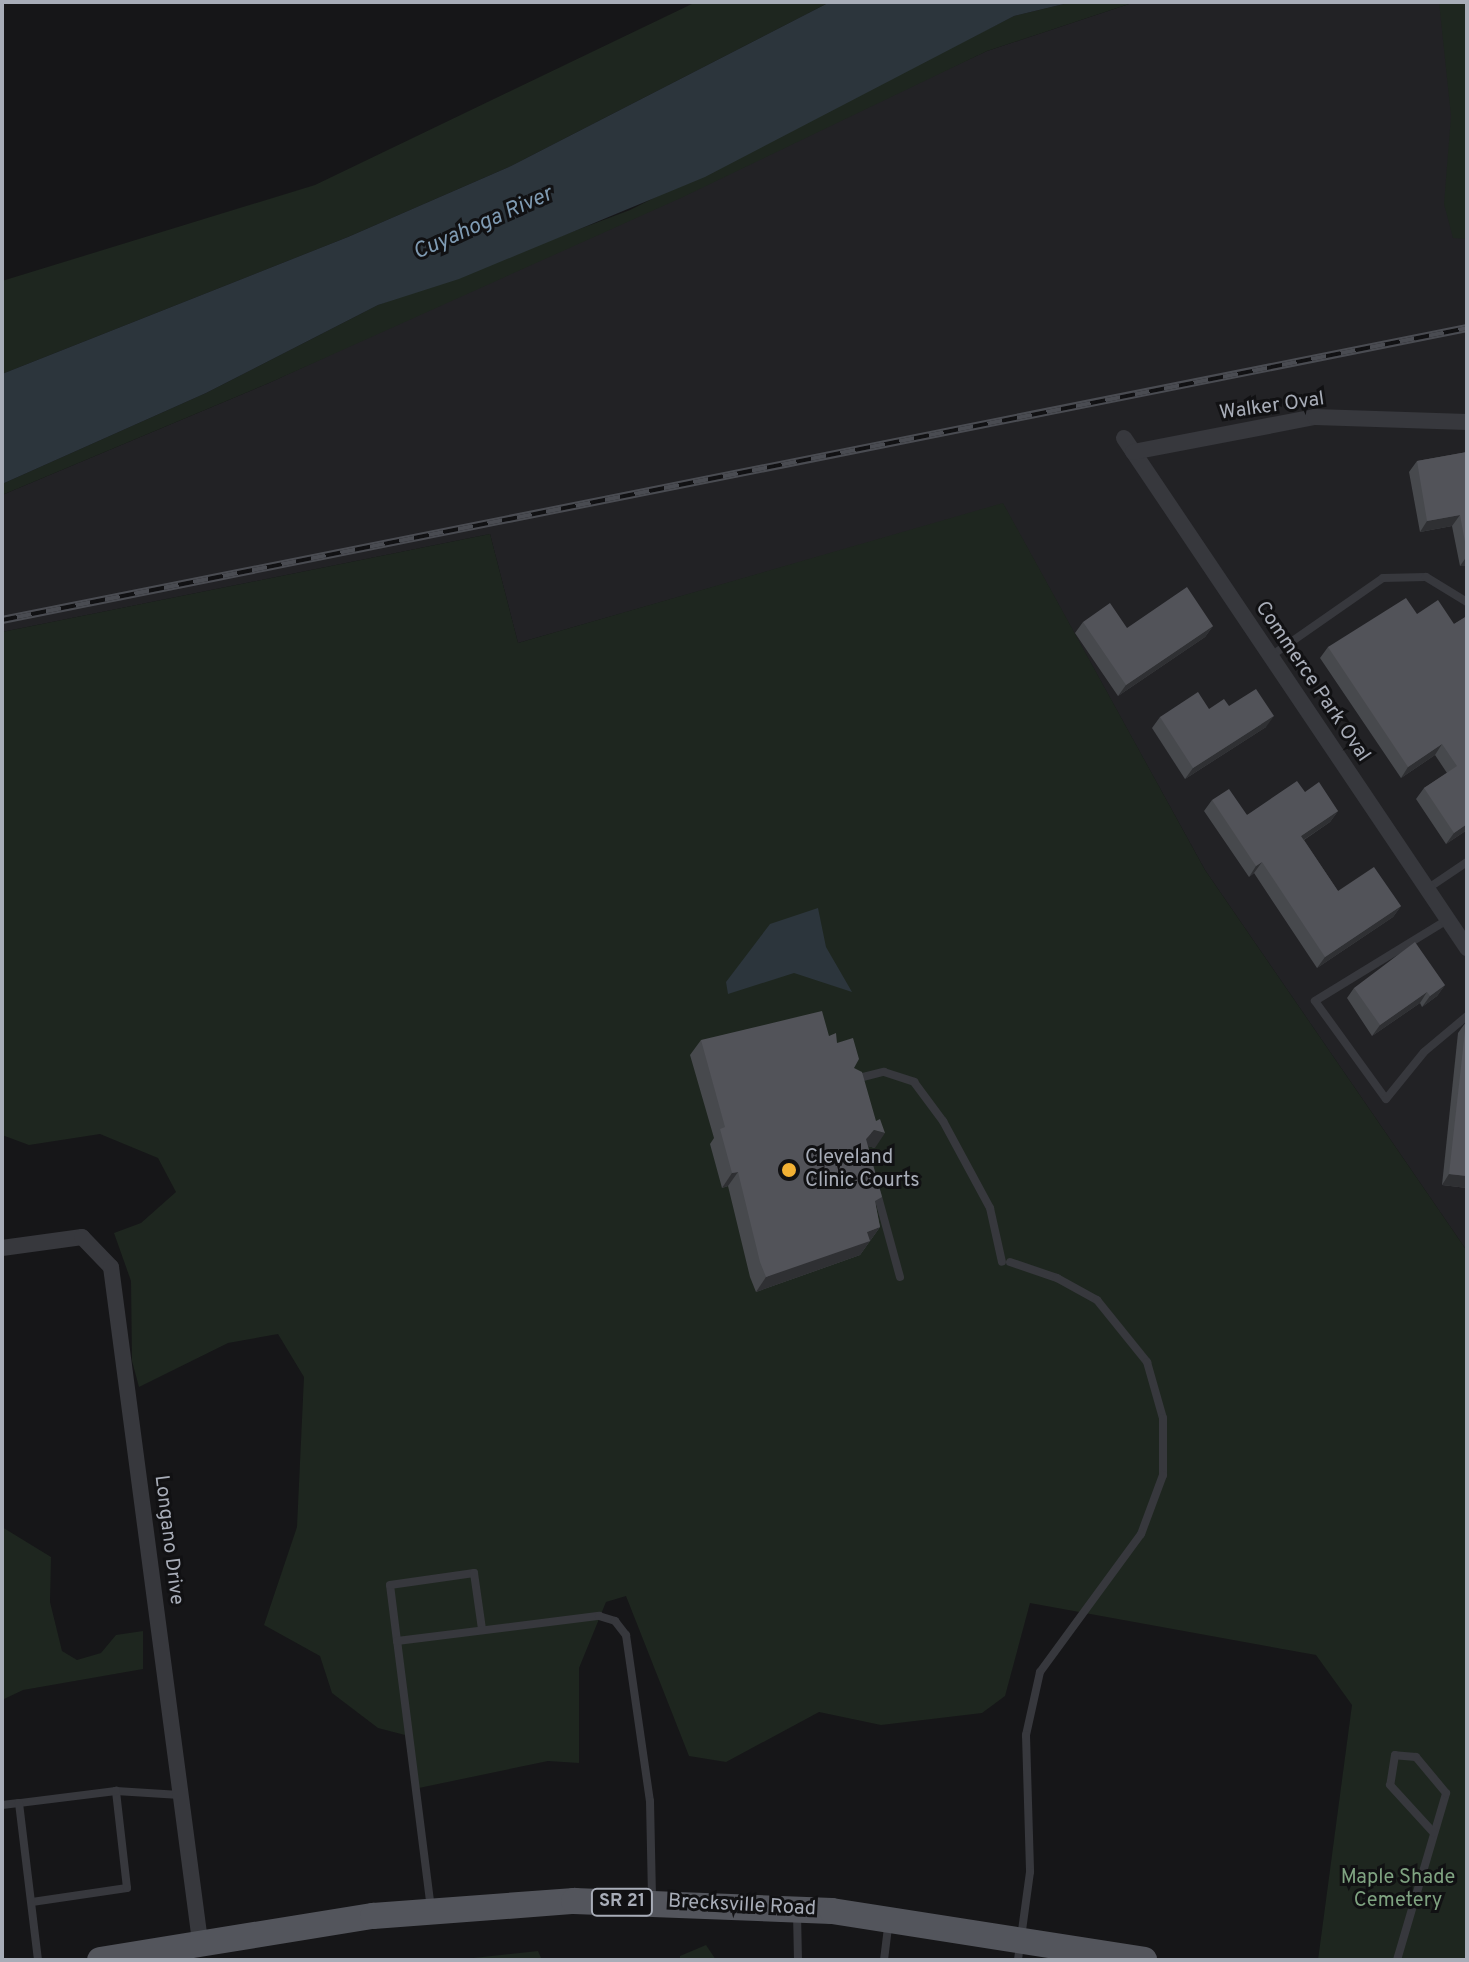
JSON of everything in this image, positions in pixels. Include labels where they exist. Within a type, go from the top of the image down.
[{"type":"main road","name":"Brecksville Road","points":[[100,1960],[200,1941],[431,1910],[652,1902],[797,1908],[890,1918],[1020,1949],[1144,1960]]},
{"type":"street","name":"Walker Oval","points":[[1128,445],[1315,417],[1467,422]]},
{"type":"street","name":"Commerce Park Oval","points":[[1128,445],[1467,948]]},
{"type":"street","name":"Longano Drive","points":[[2,1248],[82,1237],[111,1267],[200,1941]]},
{"type":"lane","points":[[1270,656],[1383,578],[1426,577],[1467,602]]},
{"type":"lane","points":[[1427,890],[1467,862]]},
{"type":"lane","points":[[1447,920],[1315,1001],[1386,1099],[1424,1052],[1467,1016]]},
{"type":"lane","points":[[850,1080],[884,1072],[914,1082],[943,1121],[983,1194],[1006,1262],[1057,1278],[1097,1300],[1147,1362],[1163,1418],[1163,1475],[1141,1534],[1040,1672],[1026,1735],[1030,1872],[1020,1949]]},
{"type":"lane","points":[[873,1179],[900,1277]]},
{"type":"lane","points":[[431,1910],[390,1585],[474,1573],[482,1629]]},
{"type":"lane","points":[[397,1641],[599,1616],[615,1621],[626,1635],[650,1801],[652,1902]]},
{"type":"lane","points":[[1397,1960],[1446,1793],[1416,1757],[1395,1755],[1390,1785],[1434,1833]]},
{"type":"lane","points":[[2,1805],[116,1791],[181,1795]]},
{"type":"lane","points":[[32,1902],[127,1888],[116,1791]]},
{"type":"lane","points":[[19,1803],[38,1960]]},
{"type":"lane","points":[[797,1908],[798,1960]]},
{"type":"lane","points":[[884,1960],[890,1918]]},
{"type":"shaded area","points":[[1135,2],[1467,2],[1467,1251],[1205,870],[1003,504],[518,643],[490,534],[2,632],[2,495],[269,383],[987,51]]},
{"type":"green space","points":[[696,2],[830,2],[511,166],[348,237],[2,374],[2,281],[315,185]]},
{"type":"green space","points":[[1072,2],[1135,2],[987,51],[683,197],[269,383],[2,495],[2,484],[206,393],[378,305],[630,210],[1014,16]]},
{"type":"green space","points":[[1439,2],[1467,2],[1467,239],[1453,238],[1444,204],[1451,116]]},
{"type":"green space","name":"Maple Shade Cemetery","points":[[1003,503],[1205,870],[1467,1251],[1467,1960],[1318,1960],[1352,1705],[1316,1655],[1030,1603],[1005,1696],[982,1713],[881,1725],[819,1712],[726,1762],[689,1756],[626,1596],[606,1602],[579,1668],[579,1763],[548,1761],[414,1789],[405,1735],[378,1728],[332,1693],[320,1656],[264,1625],[297,1527],[304,1377],[278,1334],[228,1343],[139,1387],[132,1361],[131,1281],[114,1233],[141,1223],[176,1192],[158,1158],[100,1134],[29,1145],[2,1135],[2,632],[490,534],[518,643]]},
{"type":"green space","points":[[2,1527],[51,1557],[50,1602],[62,1651],[77,1660],[101,1653],[116,1635],[143,1631],[143,1669],[23,1690],[2,1700]]},
{"type":"green space","points":[[706,1945],[716,1960],[680,1960],[680,1956]]},
{"type":"green space","points":[[538,1951],[542,1960],[455,1960]]},
{"type":"water","name":"Cuyahoga River","points":[[830,2],[1072,2],[1014,16],[705,177],[459,279],[378,305],[206,393],[2,484],[2,374],[348,237],[511,166]]},
{"type":"water","points":[[818,908],[826,947],[852,992],[794,973],[728,994],[726,982],[770,924]]},
{"type":"building","points":[[1467,452],[1467,553],[1460,515],[1427,521],[1417,461]]},
{"type":"building","points":[[1187,587],[1213,626],[1126,685],[1083,622],[1110,603],[1127,628]]},
{"type":"building","points":[[1406,598],[1417,614],[1438,600],[1454,624],[1467,616],[1467,824],[1454,833],[1424,788],[1457,766],[1442,744],[1408,767],[1328,647]]},
{"type":"building","points":[[1256,689],[1274,716],[1193,768],[1160,717],[1198,692],[1209,709],[1224,699],[1229,706]]},
{"type":"building","points":[[1297,781],[1305,792],[1319,782],[1338,811],[1301,836],[1338,891],[1374,867],[1401,906],[1325,957],[1262,862],[1256,866],[1212,800],[1229,789],[1247,815]]},
{"type":"building","points":[[1415,942],[1445,985],[1430,996],[1427,992],[1380,1025],[1354,988]]},
{"type":"building","name":"Cleveland Clinic Courts","points":[[822,1011],[829,1036],[836,1033],[837,1043],[853,1038],[859,1059],[854,1068],[862,1072],[876,1121],[880,1119],[885,1133],[874,1130],[866,1139],[882,1197],[875,1201],[880,1227],[867,1232],[870,1241],[766,1277],[738,1172],[732,1173],[720,1129],[725,1127],[701,1040]]},
{"type":"building","points":[[1467,1022],[1467,1176],[1449,1174]]},
{"type":"railway","points":[[2,620],[1467,328]]},
{"type":"place","name":"Cleveland Clinic Courts","points":[[789,1170]]}]
